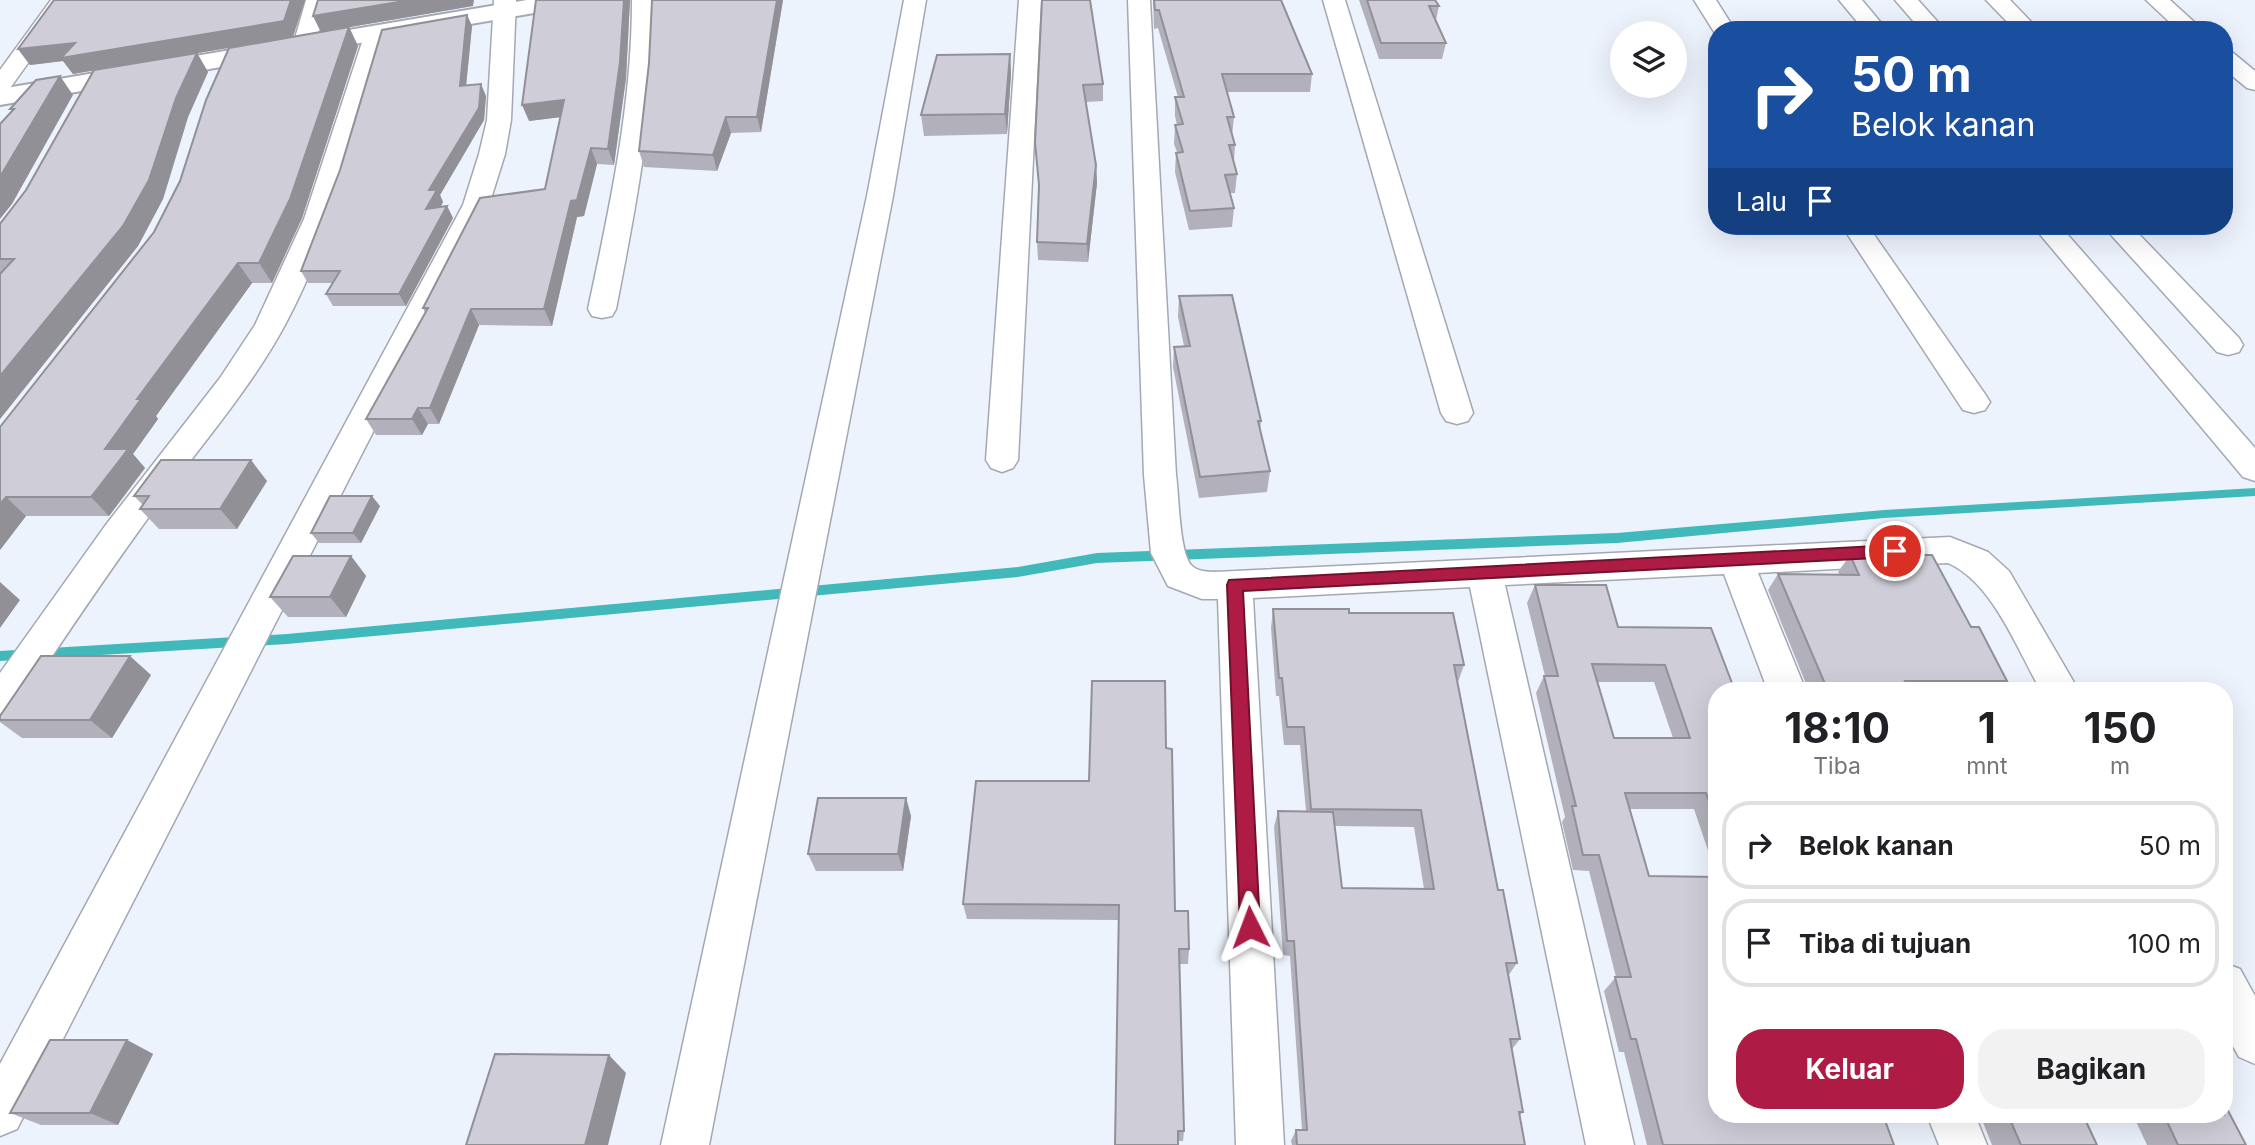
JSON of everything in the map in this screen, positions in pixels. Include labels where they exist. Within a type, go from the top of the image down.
[{"type":"highway","points":[[0,97],[97,80],[224,70],[304,45],[376,33],[505,5],[569,0]]},
{"type":"street","points":[[0,86],[62,0]]},
{"type":"street","points":[[304,45],[317,0]]},
{"type":"street","points":[[602,309],[637,128],[644,70],[643,0]]},
{"type":"street","points":[[685,1145],[877,209],[915,0]]},
{"type":"street","points":[[1002,460],[1030,0]]},
{"type":"street","points":[[1139,0],[1160,475],[1168,553],[1180,576],[1191,583],[1235,585],[1950,550],[1970,556],[1984,565],[2002,588],[2055,682]]},
{"type":"street","points":[[1334,0],[1457,413]]},
{"type":"street","points":[[1705,0],[1718,21]]},
{"type":"street","points":[[1850,0],[1868,21]]},
{"type":"street","points":[[1906,0],[1926,21]]},
{"type":"street","points":[[1997,0],[2019,21]]},
{"type":"street","points":[[2157,0],[2182,21]]},
{"type":"street","points":[[0,1112],[475,205],[492,155],[499,120],[505,5]]},
{"type":"street","points":[[0,704],[98,562],[232,384],[269,327],[305,250],[326,195],[376,33]]},
{"type":"street","points":[[2233,65],[2255,83]]},
{"type":"street","points":[[79,111],[97,80]]},
{"type":"street","points":[[1861,235],[1974,402]]},
{"type":"street","points":[[2054,235],[2253,467]]},
{"type":"street","points":[[2124,235],[2228,345]]},
{"type":"street","points":[[1736,560],[1783,682]]},
{"type":"street","points":[[1485,573],[1610,1145]]},
{"type":"street","points":[[1235,585],[1260,1145]]},
{"type":"street","points":[[2233,1001],[2255,1041]]},
{"type":"street","points":[[1954,1123],[1962,1145]]},
{"type":"building","points":[[54,0],[291,0],[284,21],[61,58],[75,43],[18,49]]},
{"type":"building","points":[[318,0],[411,0],[313,16]]},
{"type":"building","points":[[536,0],[624,0],[620,62],[608,149],[591,148],[577,200],[571,201],[544,309],[471,309],[430,408],[418,408],[412,419],[366,419],[428,308],[423,308],[480,198],[545,189],[564,100],[522,105]]},
{"type":"building","points":[[652,0],[777,0],[757,117],[726,117],[713,155],[639,151],[649,63]]},
{"type":"building","points":[[1042,0],[1090,0],[1103,84],[1083,85],[1096,165],[1087,244],[1037,242],[1039,185],[1035,142]]},
{"type":"building","points":[[1154,0],[1281,0],[1312,74],[1222,74],[1234,117],[1227,117],[1235,145],[1229,145],[1237,174],[1225,175],[1234,208],[1190,211],[1176,153],[1183,152],[1175,125],[1183,124],[1175,97],[1184,97]]},
{"type":"building","points":[[1367,0],[1435,0],[1439,6],[1429,6],[1446,43],[1381,43]]},
{"type":"building","points":[[467,15],[460,86],[481,84],[479,108],[429,190],[437,190],[426,209],[447,206],[399,294],[326,294],[340,271],[301,271],[340,170],[382,30]]},
{"type":"building","points":[[349,27],[290,199],[259,263],[238,263],[137,399],[141,399],[105,449],[128,449],[91,497],[6,497],[0,504],[0,427],[154,232],[180,181],[206,100],[229,48]]},
{"type":"building","points":[[197,53],[176,98],[149,180],[123,226],[0,376],[0,274],[14,259],[0,259],[0,224],[26,190],[94,70]]},
{"type":"building","points":[[1010,54],[1005,114],[921,115],[937,55]]},
{"type":"building","points":[[60,76],[0,177],[0,124],[36,80]]},
{"type":"building","points":[[1232,295],[1270,471],[1200,477],[1174,347],[1190,346],[1179,296]]},
{"type":"building","points":[[161,460],[251,460],[220,509],[140,509],[149,496],[134,496]]},
{"type":"building","points":[[330,496],[372,496],[353,533],[311,533]]},
{"type":"building","points":[[1850,555],[1932,555],[1971,627],[1979,627],[2007,681],[1824,682],[1778,574],[1859,575]]},
{"type":"building","points":[[293,556],[351,556],[330,597],[270,597]]},
{"type":"building","points":[[1535,585],[1606,585],[1618,627],[1711,628],[1732,682],[1708,682],[1708,798],[1706,793],[1625,793],[1649,876],[1708,877],[1708,1123],[1886,1123],[1894,1145],[1663,1145],[1636,1039],[1631,1039],[1615,977],[1631,977],[1599,855],[1583,855],[1572,806],[1576,806],[1544,676],[1558,676]],"holes":[[[1592,664],[1665,665],[1690,738],[1614,738]]]},
{"type":"building","points":[[1273,609],[1349,609],[1349,613],[1453,613],[1464,665],[1454,665],[1498,890],[1503,890],[1517,963],[1506,963],[1520,1039],[1510,1039],[1523,1112],[1519,1112],[1525,1145],[1297,1145],[1296,1130],[1307,1130],[1294,941],[1287,941],[1278,811],[1333,812],[1342,888],[1434,889],[1421,810],[1311,809],[1304,727],[1287,727],[1282,678],[1279,678]]},
{"type":"building","points":[[41,656],[130,656],[90,720],[0,720],[0,716]]},
{"type":"building","points":[[1092,681],[1165,681],[1166,748],[1172,749],[1175,911],[1188,911],[1189,949],[1179,949],[1184,1131],[1178,1131],[1178,1145],[1115,1145],[1119,905],[963,904],[976,781],[1089,781]]},
{"type":"building","points":[[818,798],[906,798],[898,854],[808,854]]},
{"type":"building","points":[[50,1040],[127,1040],[90,1113],[10,1113]]},
{"type":"building","points":[[495,1054],[609,1055],[585,1145],[466,1145]]},
{"type":"building","points":[[2233,1120],[2246,1145],[2178,1145],[2168,1123],[2233,1123]]},
{"type":"building","points":[[2011,1123],[2087,1123],[2097,1145],[2021,1145]]},
{"type":"waterway","points":[[0,656],[287,639],[1018,572],[1097,558],[1617,538],[1884,514],[2255,492]]},
{"type":"route","points":[[1250,927],[1235,585],[1895,551]]}]
